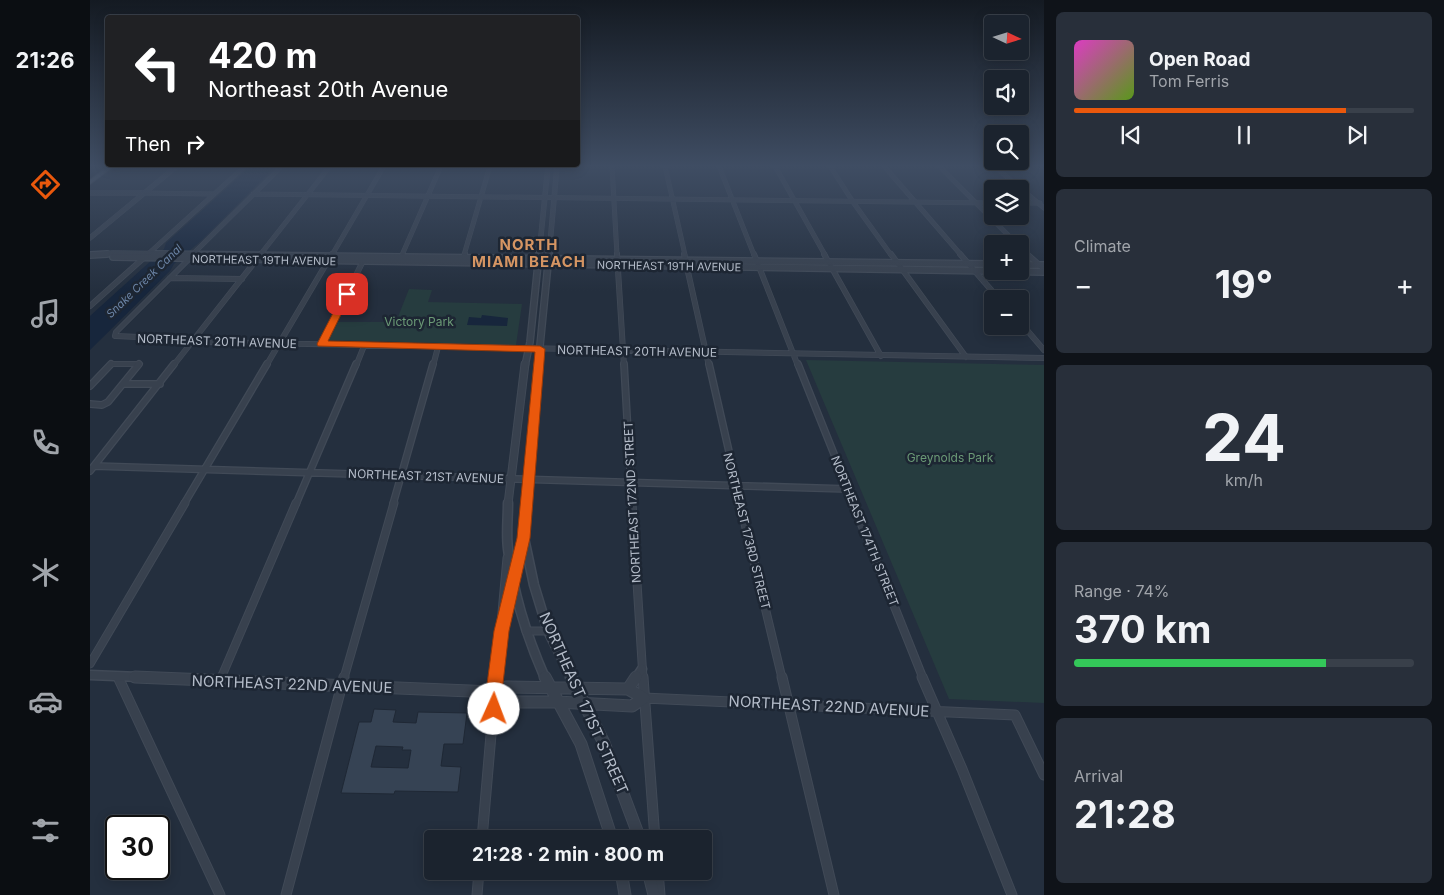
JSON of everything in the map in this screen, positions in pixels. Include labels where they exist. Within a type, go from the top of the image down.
[{"type":"street","points":[[90,234],[124,208]]},
{"type":"street","points":[[90,238],[126,208]]},
{"type":"street","points":[[90,306],[198,208]]},
{"type":"street","points":[[194,253],[239,208]]},
{"type":"street","points":[[92,469],[298,208]]},
{"type":"street","points":[[90,664],[359,208]]},
{"type":"street","points":[[402,255],[422,208]]},
{"type":"street","points":[[464,256],[477,208]]},
{"type":"street","name":"NORTHEAST 171ST STREET","points":[[543,208],[528,349],[511,479],[507,520],[508,548],[514,583],[526,631],[549,687],[581,744],[609,830]]},
{"type":"street","name":"NORTHEAST 171ST STREET","points":[[501,631],[524,538],[553,208]]},
{"type":"street","name":"NORTHEAST 172ND STREET","points":[[615,208],[642,669],[654,830]]},
{"type":"street","name":"NORTHEAST 173RD STREET","points":[[675,208],[705,352],[834,895]]},
{"type":"street","name":"NORTHEAST 174TH STREET","points":[[735,208],[936,711],[962,769],[1012,895]]},
{"type":"street","points":[[798,208],[881,356]]},
{"type":"street","points":[[858,208],[966,357]]},
{"type":"street","points":[[919,208],[991,290]]},
{"type":"street","points":[[981,208],[1008,235]]},
{"type":"street","points":[[543,212],[553,212]]},
{"type":"street","points":[[541,236],[551,236]]},
{"type":"street","name":"NORTHEAST 19TH AVENUE","points":[[106,255],[113,253],[402,255],[549,258],[618,262],[984,264]]},
{"type":"street","name":"NORTHEAST 19TH AVENUE","points":[[90,255],[143,258],[435,263],[548,264],[618,262]]},
{"type":"street","points":[[322,344],[366,255]]},
{"type":"street","points":[[1029,255],[1041,265],[1044,271]]},
{"type":"street","points":[[435,263],[437,256]]},
{"type":"street","points":[[516,264],[517,257]]},
{"type":"street","points":[[170,278],[189,259]]},
{"type":"street","name":"NORTHEAST 19TH AVENUE","points":[[757,264],[832,269],[984,271]]},
{"type":"street","name":"NORTHEAST 19TH AVENUE","points":[[1029,271],[1044,271]]},
{"type":"street","points":[[170,278],[242,279]]},
{"type":"street","name":"NORTHEAST 20TH AVENUE","points":[[170,278],[116,332],[115,336],[195,340],[202,342],[364,346],[1044,358]]},
{"type":"street","points":[[1029,332],[1044,350]]},
{"type":"street","points":[[220,681],[364,346]]},
{"type":"street","points":[[286,895],[342,685],[438,347]]},
{"type":"street","points":[[90,386],[111,364],[139,364],[104,404],[90,404]]},
{"type":"street","points":[[123,384],[160,384]]},
{"type":"street","name":"NORTHEAST 21ST AVENUE","points":[[92,469],[310,472],[848,488]]},
{"type":"street","name":"NORTHEAST 171ST STREET","points":[[524,538],[534,585],[548,631],[612,763],[637,830]]},
{"type":"street","name":"NORTHEAST 171ST STREET","points":[[483,830],[508,548]]},
{"type":"street","points":[[526,631],[548,631]]},
{"type":"street","points":[[628,689],[642,669]]},
{"type":"street","name":"NORTHEAST 22ND AVENUE","points":[[90,675],[494,692],[506,687],[628,689],[644,698],[1015,715],[1044,775]]},
{"type":"street","points":[[118,676],[220,895]]},
{"type":"street","name":"NORTHEAST 22ND AVENUE","points":[[494,692],[510,702],[558,702],[632,706],[644,698]]},
{"type":"street","points":[[477,895],[478,880]]},
{"type":"street","points":[[622,880],[625,895]]},
{"type":"street","points":[[650,880],[654,895]]},
{"type":"street","points":[[659,880],[660,895]]},
{"type":"green space","name":"Victory Park","points":[[409,289],[432,290],[428,302],[522,304],[516,345],[329,340],[338,322],[396,322]]},
{"type":"green space","name":"Greynolds Park","points":[[806,360],[1044,365],[1044,703],[949,699]]},
{"type":"water","name":"Snake Creek Canal","points":[[205,208],[234,208],[202,240],[174,264],[170,271],[90,350],[90,316],[164,249],[166,243]]},
{"type":"water","points":[[482,315],[508,318],[507,326],[467,325],[469,317],[481,318]]},
{"type":"building","points":[[374,709],[396,710],[393,722],[416,723],[418,712],[467,713],[463,744],[444,744],[441,766],[461,767],[458,792],[395,791],[394,794],[341,793],[359,722],[371,722]],"holes":[[[376,746],[403,747],[402,750],[411,750],[408,768],[371,767]]]},
{"type":"district","name":"NORTH MIAMI BEACH","points":[[529,252]]},
{"type":"route","points":[[347,294],[322,344],[540,349],[524,538],[501,631],[494,692],[494,709]]}]
